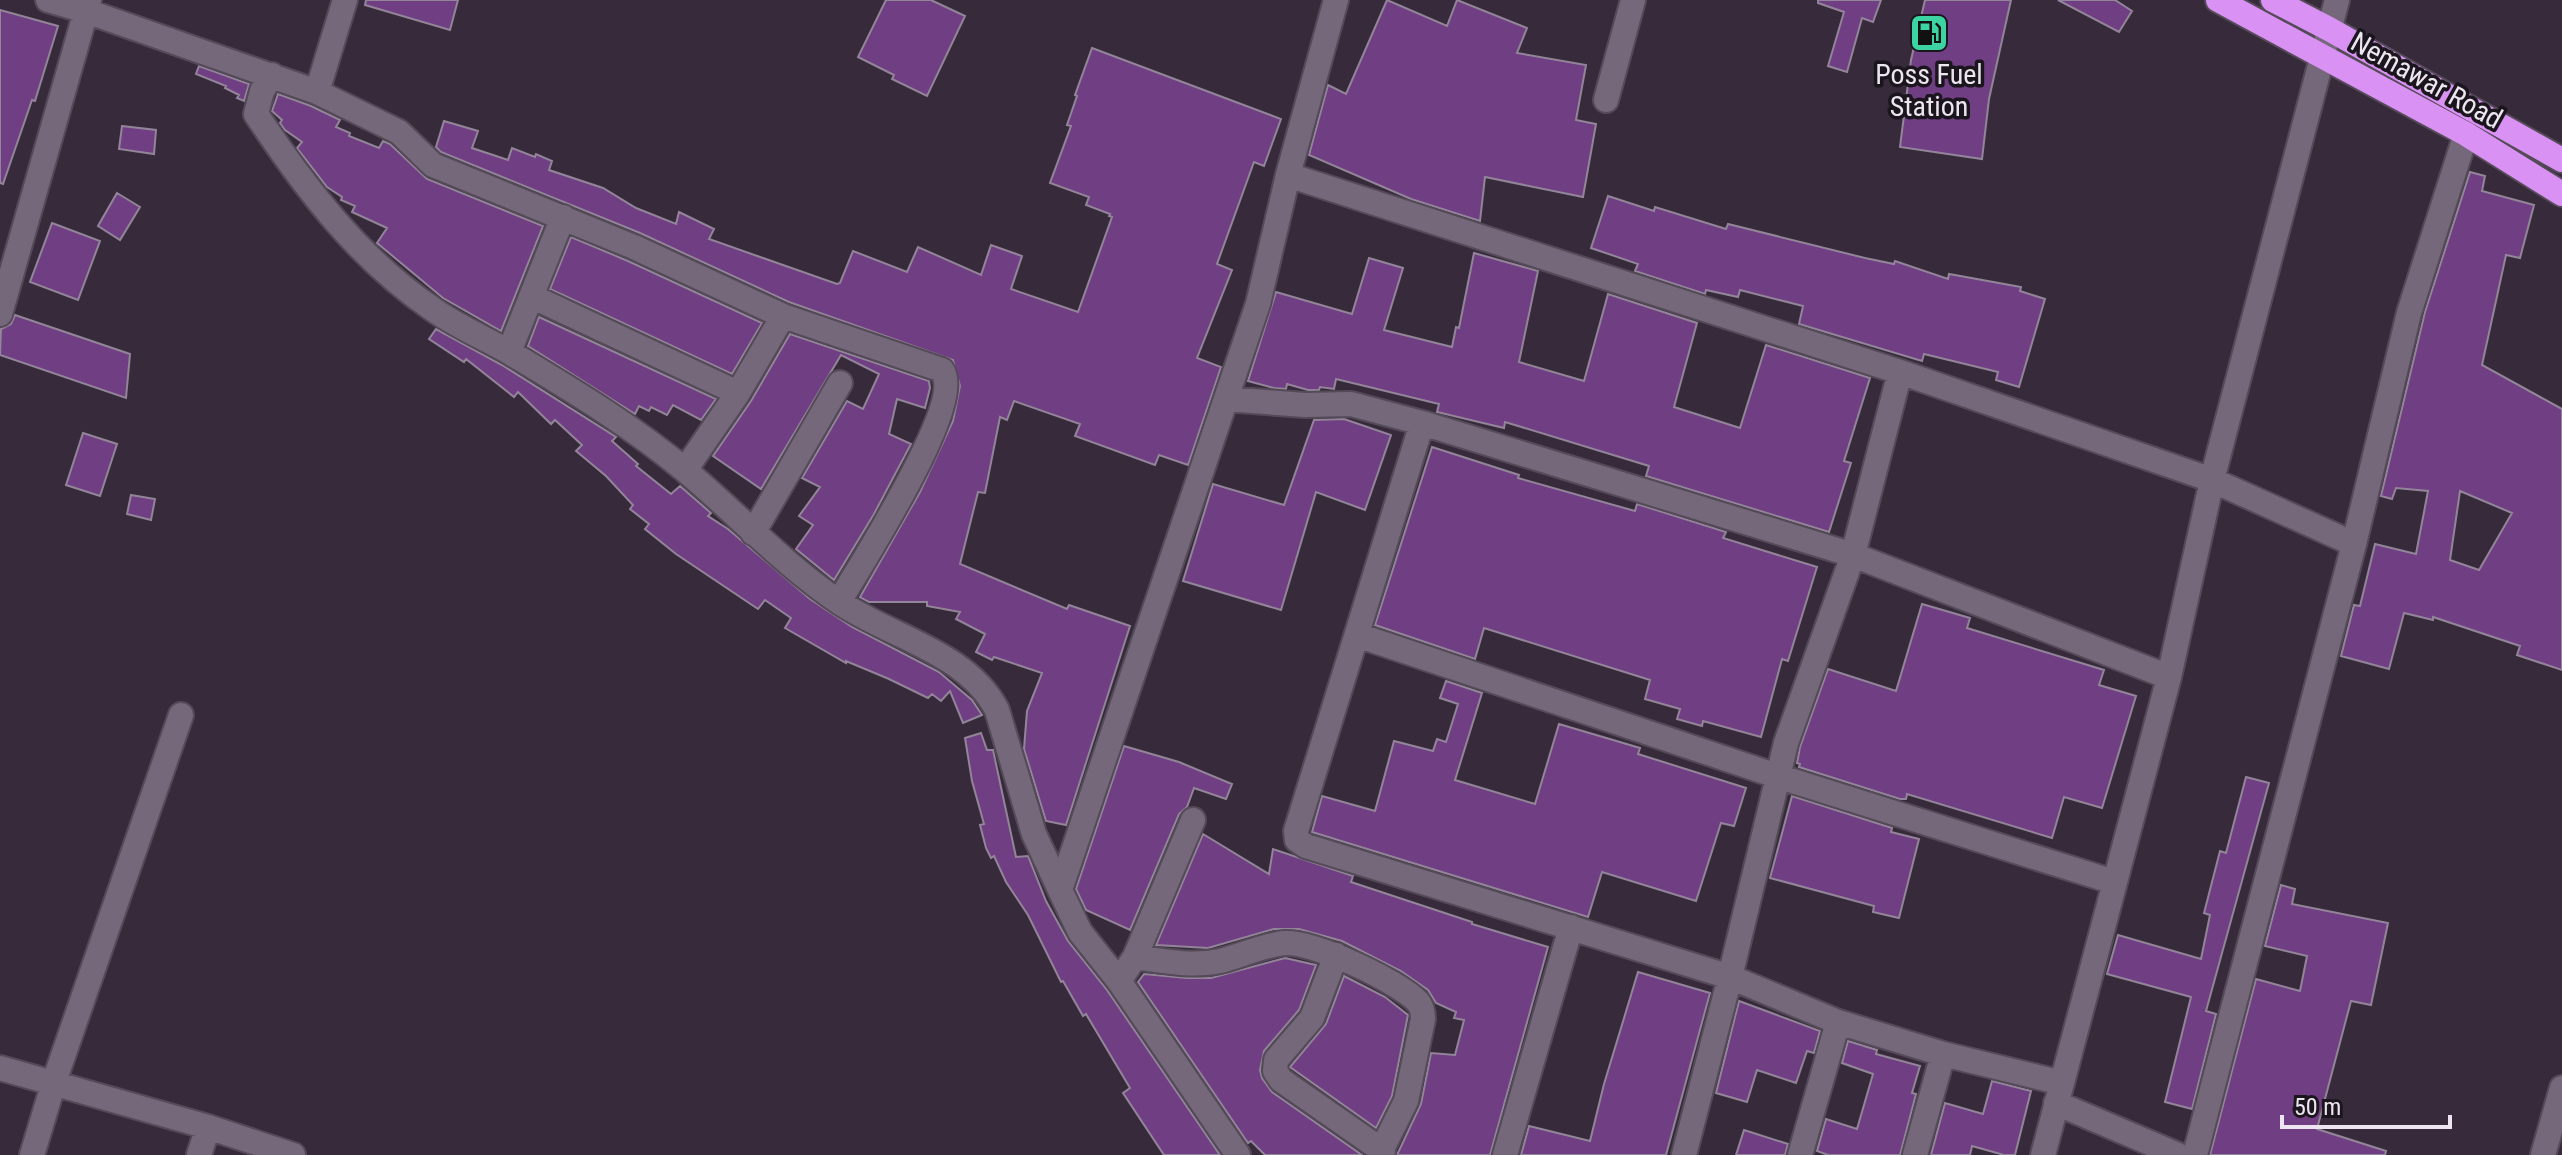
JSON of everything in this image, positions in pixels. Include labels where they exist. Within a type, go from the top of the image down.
[{"type":"highway","name":"Nemawar Road","points":[[2218,0],[2466,134],[2562,194]]},
{"type":"highway","name":"Nemawar Road","points":[[2273,0],[2562,160]]},
{"type":"street","points":[[48,0],[87,5],[317,92],[399,132],[433,165],[563,217],[783,316],[942,370],[947,383],[939,414],[916,469],[897,507],[871,544],[839,602]]},
{"type":"street","points":[[317,92],[345,0]]},
{"type":"street","points":[[1060,890],[1258,304],[1288,175],[1336,0]]},
{"type":"street","points":[[1606,100],[1633,0]]},
{"type":"street","points":[[2043,1155],[2169,677],[2212,480],[2337,0]]},
{"type":"street","points":[[0,315],[87,5]]},
{"type":"street","points":[[272,75],[262,91],[256,114],[306,187],[363,252],[386,272],[434,310],[615,416],[685,470],[753,533],[839,602],[964,670],[989,695],[1000,721],[1034,834],[1080,932],[1119,981],[1238,1155]]},
{"type":"street","points":[[2195,1155],[2354,544],[2409,313],[2466,134]]},
{"type":"street","points":[[1288,175],[1900,372],[2212,480],[2354,544]]},
{"type":"street","points":[[509,352],[563,217]]},
{"type":"street","points":[[533,297],[738,393]]},
{"type":"street","points":[[685,470],[738,393],[783,316]]},
{"type":"street","points":[[1684,1155],[1786,743],[1853,555],[1900,372]]},
{"type":"street","points":[[753,533],[840,383]]},
{"type":"street","points":[[1226,399],[1305,405],[1351,404],[1422,423],[1853,555],[2169,677]]},
{"type":"street","points":[[1422,423],[1296,831],[1297,840],[1306,846],[1730,977],[1838,1022],[2059,1093],[2178,1155]]},
{"type":"street","points":[[1357,635],[1780,777],[2114,882]]},
{"type":"street","points":[[32,1155],[54,1082],[181,715]]},
{"type":"street","points":[[1119,981],[1135,957],[1193,820]]},
{"type":"street","points":[[1505,1155],[1571,927]]},
{"type":"street","points":[[1135,957],[1190,965],[1218,962],[1286,943],[1336,955],[1416,1000],[1423,1011],[1406,1101],[1381,1153],[1281,1080],[1275,1071],[1276,1060],[1312,1018],[1336,955]]},
{"type":"street","points":[[1800,1155],[1838,1022]]},
{"type":"street","points":[[1915,1155],[1943,1054]]},
{"type":"street","points":[[0,1068],[208,1127],[293,1155]]},
{"type":"street","points":[[2543,1155],[2562,1088]]},
{"type":"street","points":[[199,1155],[208,1127]]},
{"type":"building","points":[[366,0],[458,0],[450,30],[365,5]]},
{"type":"building","points":[[886,0],[931,0],[965,16],[927,96],[892,79],[894,75],[858,57]]},
{"type":"building","points":[[1387,0],[1447,26],[1457,0],[1527,28],[1517,53],[1586,65],[1576,120],[1596,124],[1583,197],[1485,177],[1480,221],[1411,199],[1309,155],[1328,85],[1346,94]]},
{"type":"building","points":[[1818,0],[1881,0],[1873,22],[1862,18],[1847,72],[1828,66],[1844,12],[1818,3]]},
{"type":"building","points":[[1925,0],[2011,0],[1989,99],[1982,159],[1900,147],[1911,60]]},
{"type":"building","points":[[2058,0],[2115,0],[2132,11],[2119,32]]},
{"type":"building","points":[[0,10],[58,26],[35,101],[32,100],[3,184],[0,183]]},
{"type":"building","points":[[1092,48],[1281,119],[1264,166],[1254,162],[1217,264],[1232,270],[1197,358],[1221,367],[1188,465],[1159,455],[1155,465],[1075,436],[1080,424],[1014,401],[1007,420],[1000,417],[985,493],[978,492],[960,564],[1067,609],[1069,605],[1130,626],[1066,825],[1046,821],[1024,749],[1027,711],[1042,673],[994,657],[992,660],[976,652],[985,634],[956,619],[960,612],[927,606],[927,602],[869,602],[860,597],[920,492],[953,421],[960,386],[953,360],[789,302],[640,233],[441,152],[436,147],[444,121],[478,131],[472,148],[508,160],[512,148],[535,157],[536,154],[552,161],[549,170],[603,188],[636,208],[676,224],[679,212],[714,229],[709,239],[837,284],[853,251],[907,272],[918,247],[981,275],[991,245],[1022,256],[1011,289],[1078,312],[1112,217],[1086,205],[1089,197],[1050,183],[1071,126],[1067,125],[1075,95]]},
{"type":"building","points":[[199,66],[249,84],[244,101],[226,86],[196,74]]},
{"type":"building","points":[[278,94],[340,120],[336,127],[350,133],[349,136],[379,148],[383,141],[390,144],[427,179],[543,226],[501,331],[443,298],[377,243],[387,228],[352,212],[355,206],[341,200],[342,197],[327,187],[297,148],[302,142],[285,130],[280,123],[282,120],[272,111]]},
{"type":"building","points":[[122,126],[156,130],[154,154],[119,149]]},
{"type":"building","points":[[2470,172],[2485,176],[2482,191],[2534,205],[2520,258],[2506,255],[2482,365],[2562,409],[2562,670],[2517,655],[2520,646],[2433,617],[2433,620],[2404,613],[2389,669],[2341,656],[2354,605],[2360,606],[2375,544],[2416,554],[2428,491],[2396,488],[2392,499],[2381,496],[2425,312]],"holes":[[[2460,491],[2512,513],[2479,570],[2450,560]]]},
{"type":"building","points":[[117,193],[140,207],[120,240],[98,226]]},
{"type":"building","points":[[1608,196],[1726,229],[1728,224],[1865,258],[1894,264],[1895,261],[1948,279],[1949,274],[2021,287],[2020,291],[2045,299],[2019,387],[1996,380],[1998,372],[1924,354],[1922,361],[1799,324],[1803,306],[1740,290],[1738,297],[1706,290],[1705,294],[1635,271],[1638,264],[1591,248]]},
{"type":"building","points":[[52,223],[100,241],[78,300],[30,282]]},
{"type":"building","points":[[571,237],[762,323],[732,374],[550,289]]},
{"type":"building","points":[[1474,253],[1538,271],[1519,362],[1584,381],[1608,294],[1697,323],[1674,407],[1740,428],[1766,345],[1870,378],[1844,461],[1851,463],[1829,532],[1646,476],[1649,466],[1505,422],[1504,428],[1437,412],[1439,404],[1336,379],[1334,389],[1320,387],[1319,390],[1287,384],[1286,389],[1274,388],[1248,381],[1276,292],[1352,314],[1369,258],[1403,268],[1384,330],[1452,347],[1456,327],[1459,328]]},
{"type":"building","points":[[15,315],[130,354],[126,398],[0,355],[1,329],[11,324]]},
{"type":"building","points":[[539,317],[716,399],[701,420],[673,405],[667,415],[651,407],[649,411],[639,406],[635,414],[528,346]]},
{"type":"building","points":[[436,329],[502,365],[616,437],[612,441],[638,464],[636,466],[671,494],[680,486],[711,513],[708,516],[728,529],[810,599],[852,627],[939,672],[972,700],[982,715],[963,723],[950,691],[941,701],[932,694],[928,698],[846,663],[785,628],[791,618],[765,600],[758,609],[676,554],[645,529],[649,524],[630,509],[633,505],[606,476],[576,451],[582,445],[555,420],[551,424],[518,392],[514,397],[466,359],[464,362],[429,339]]},
{"type":"building","points":[[790,334],[929,381],[925,408],[897,399],[889,434],[911,444],[834,580],[796,549],[813,525],[799,516],[820,487],[802,478],[847,401],[863,409],[879,374],[841,355],[761,489],[713,456],[751,401]]},
{"type":"building","points":[[1344,419],[1391,435],[1365,510],[1316,492],[1281,610],[1183,581],[1213,484],[1284,505],[1314,420]]},
{"type":"building","points":[[83,433],[117,444],[100,496],[66,485]]},
{"type":"building","points":[[1432,447],[1519,475],[1518,478],[1635,511],[1637,504],[1726,532],[1723,538],[1817,567],[1788,661],[1782,659],[1761,737],[1703,721],[1702,726],[1677,719],[1680,709],[1645,699],[1650,680],[1484,628],[1475,659],[1375,625]]},
{"type":"building","points":[[131,495],[155,499],[151,520],[127,514]]},
{"type":"building","points":[[1922,604],[1970,618],[1967,628],[2104,670],[2099,685],[2136,696],[2102,808],[2064,797],[2052,838],[1907,794],[1906,799],[1900,799],[1799,767],[1800,747],[1828,669],[1896,691]]},
{"type":"building","points":[[1446,681],[1482,693],[1455,780],[1535,804],[1559,724],[1640,748],[1638,754],[1746,788],[1734,826],[1721,823],[1696,901],[1602,872],[1588,917],[1312,832],[1322,796],[1375,811],[1394,741],[1433,751],[1437,739],[1446,742],[1458,704],[1440,698]]},
{"type":"building","points":[[981,733],[987,750],[993,750],[1016,857],[1028,856],[1046,901],[1068,941],[1107,990],[1220,1155],[1164,1155],[1123,1093],[1130,1088],[1086,1014],[1083,1016],[1061,982],[1028,915],[1006,882],[994,856],[991,858],[986,848],[980,825],[984,824],[972,781],[965,738]]},
{"type":"building","points":[[1124,746],[1179,762],[1232,784],[1226,799],[1194,788],[1187,807],[1179,814],[1130,930],[1086,910],[1076,889]]},
{"type":"building","points":[[2246,777],[2269,783],[2206,1011],[2216,1014],[2192,1109],[2165,1102],[2191,997],[2107,974],[2118,935],[2201,959],[2210,915],[2204,913],[2220,851],[2226,853]]},
{"type":"building","points":[[1792,796],[1919,839],[1899,918],[1873,912],[1874,906],[1770,878]]},
{"type":"building","points":[[1203,834],[1269,874],[1273,849],[1353,876],[1351,882],[1548,947],[1490,1155],[1397,1155],[1421,1104],[1431,1053],[1455,1055],[1464,1020],[1454,1018],[1456,1012],[1436,1003],[1428,990],[1401,971],[1342,941],[1299,929],[1274,929],[1208,948],[1156,945]]},
{"type":"building","points":[[2281,885],[2295,889],[2292,904],[2388,923],[2371,1005],[2351,1001],[2317,1129],[2386,1151],[2385,1155],[2210,1155],[2256,979],[2300,991],[2307,956],[2265,946]]},
{"type":"building","points":[[1285,958],[1316,965],[1299,1010],[1264,1051],[1260,1070],[1262,1078],[1272,1092],[1362,1155],[1265,1155],[1251,1141],[1248,1143],[1138,982],[1144,974],[1211,978]]},
{"type":"building","points":[[1638,972],[1710,993],[1666,1155],[1521,1155],[1529,1126],[1590,1141]]},
{"type":"building","points":[[1344,976],[1385,997],[1408,1015],[1392,1096],[1376,1128],[1290,1067],[1326,1024]]},
{"type":"building","points":[[1739,1001],[1820,1031],[1814,1053],[1807,1051],[1796,1083],[1757,1070],[1747,1102],[1716,1093]]},
{"type":"building","points":[[1848,1041],[1877,1050],[1876,1054],[1920,1066],[1900,1155],[1828,1155],[1817,1151],[1826,1119],[1857,1129],[1873,1074],[1842,1063]]},
{"type":"building","points":[[1992,1081],[2031,1091],[2015,1155],[1972,1146],[1970,1155],[1931,1155],[1945,1103],[1983,1114]]},
{"type":"building","points":[[1744,1130],[1788,1144],[1785,1155],[1736,1155]]},
{"type":"place","name":"Poss Fuel Station","points":[[1929,33]]}]
